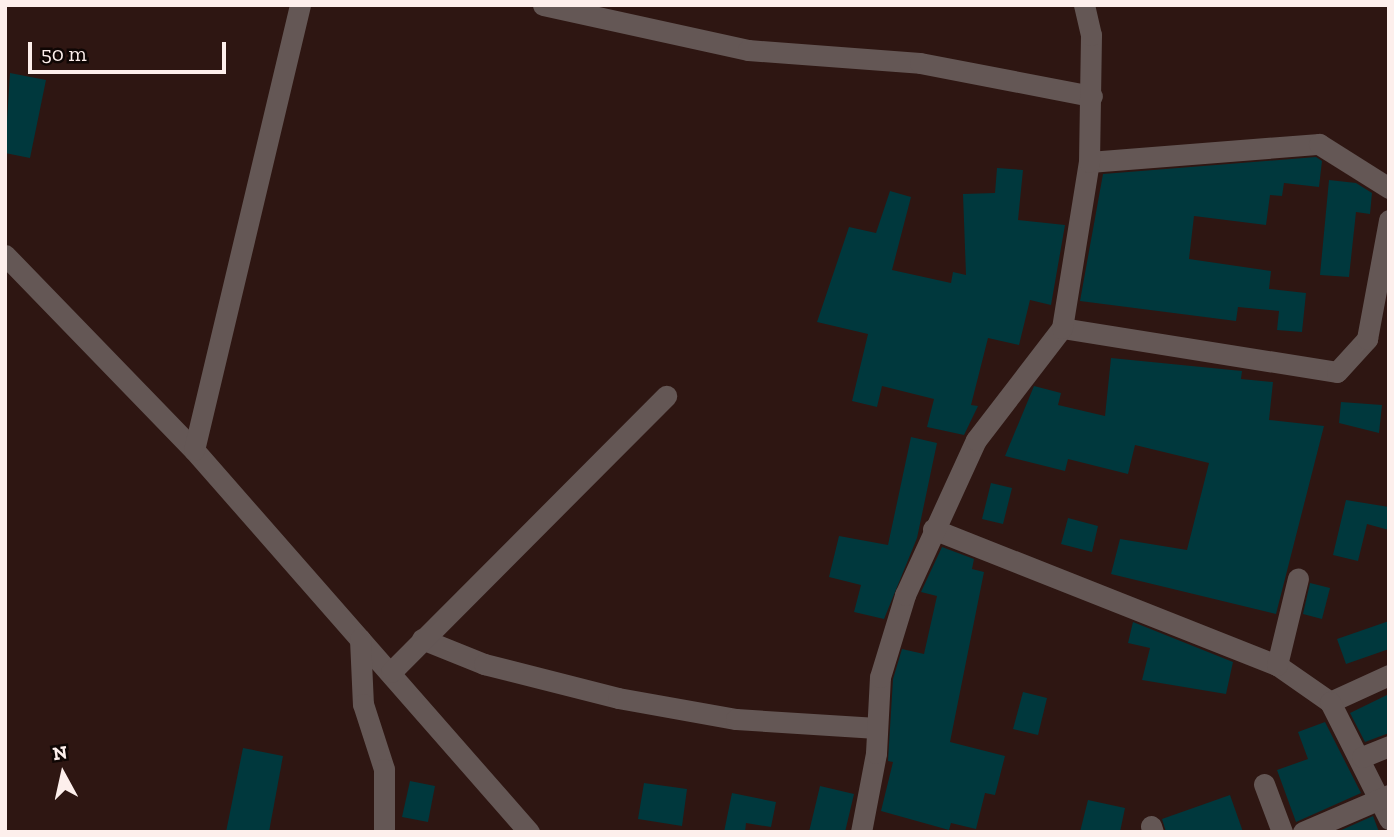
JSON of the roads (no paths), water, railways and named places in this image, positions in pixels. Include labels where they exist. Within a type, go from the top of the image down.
[{"type":"street","points":[[194,450],[300,5]]},
{"type":"street","points":[[543,5],[748,50],[920,62],[1092,96]]},
{"type":"street","points":[[861,832],[890,639],[933,529],[976,440],[1062,328],[1089,162],[1092,96],[1084,5]]},
{"type":"street","points":[[1089,162],[1319,144],[1389,188]]},
{"type":"street","points":[[1062,328],[1337,372],[1367,339],[1389,219]]},
{"type":"street","points":[[5,255],[194,450],[529,832]]},
{"type":"street","points":[[389,670],[666,396]]},
{"type":"street","points":[[933,529],[1277,665],[1330,702],[1384,798],[1389,820]]},
{"type":"street","points":[[1277,665],[1298,578]]},
{"type":"street","points":[[422,639],[484,664],[618,698],[736,719],[877,728]]},
{"type":"street","points":[[364,643],[363,704],[384,769],[384,832]]},
{"type":"street","points":[[1330,702],[1389,676]]},
{"type":"street","points":[[1363,757],[1389,746]]},
{"type":"street","points":[[1264,784],[1282,832]]},
{"type":"street","points":[[1303,832],[1384,798]]}]
